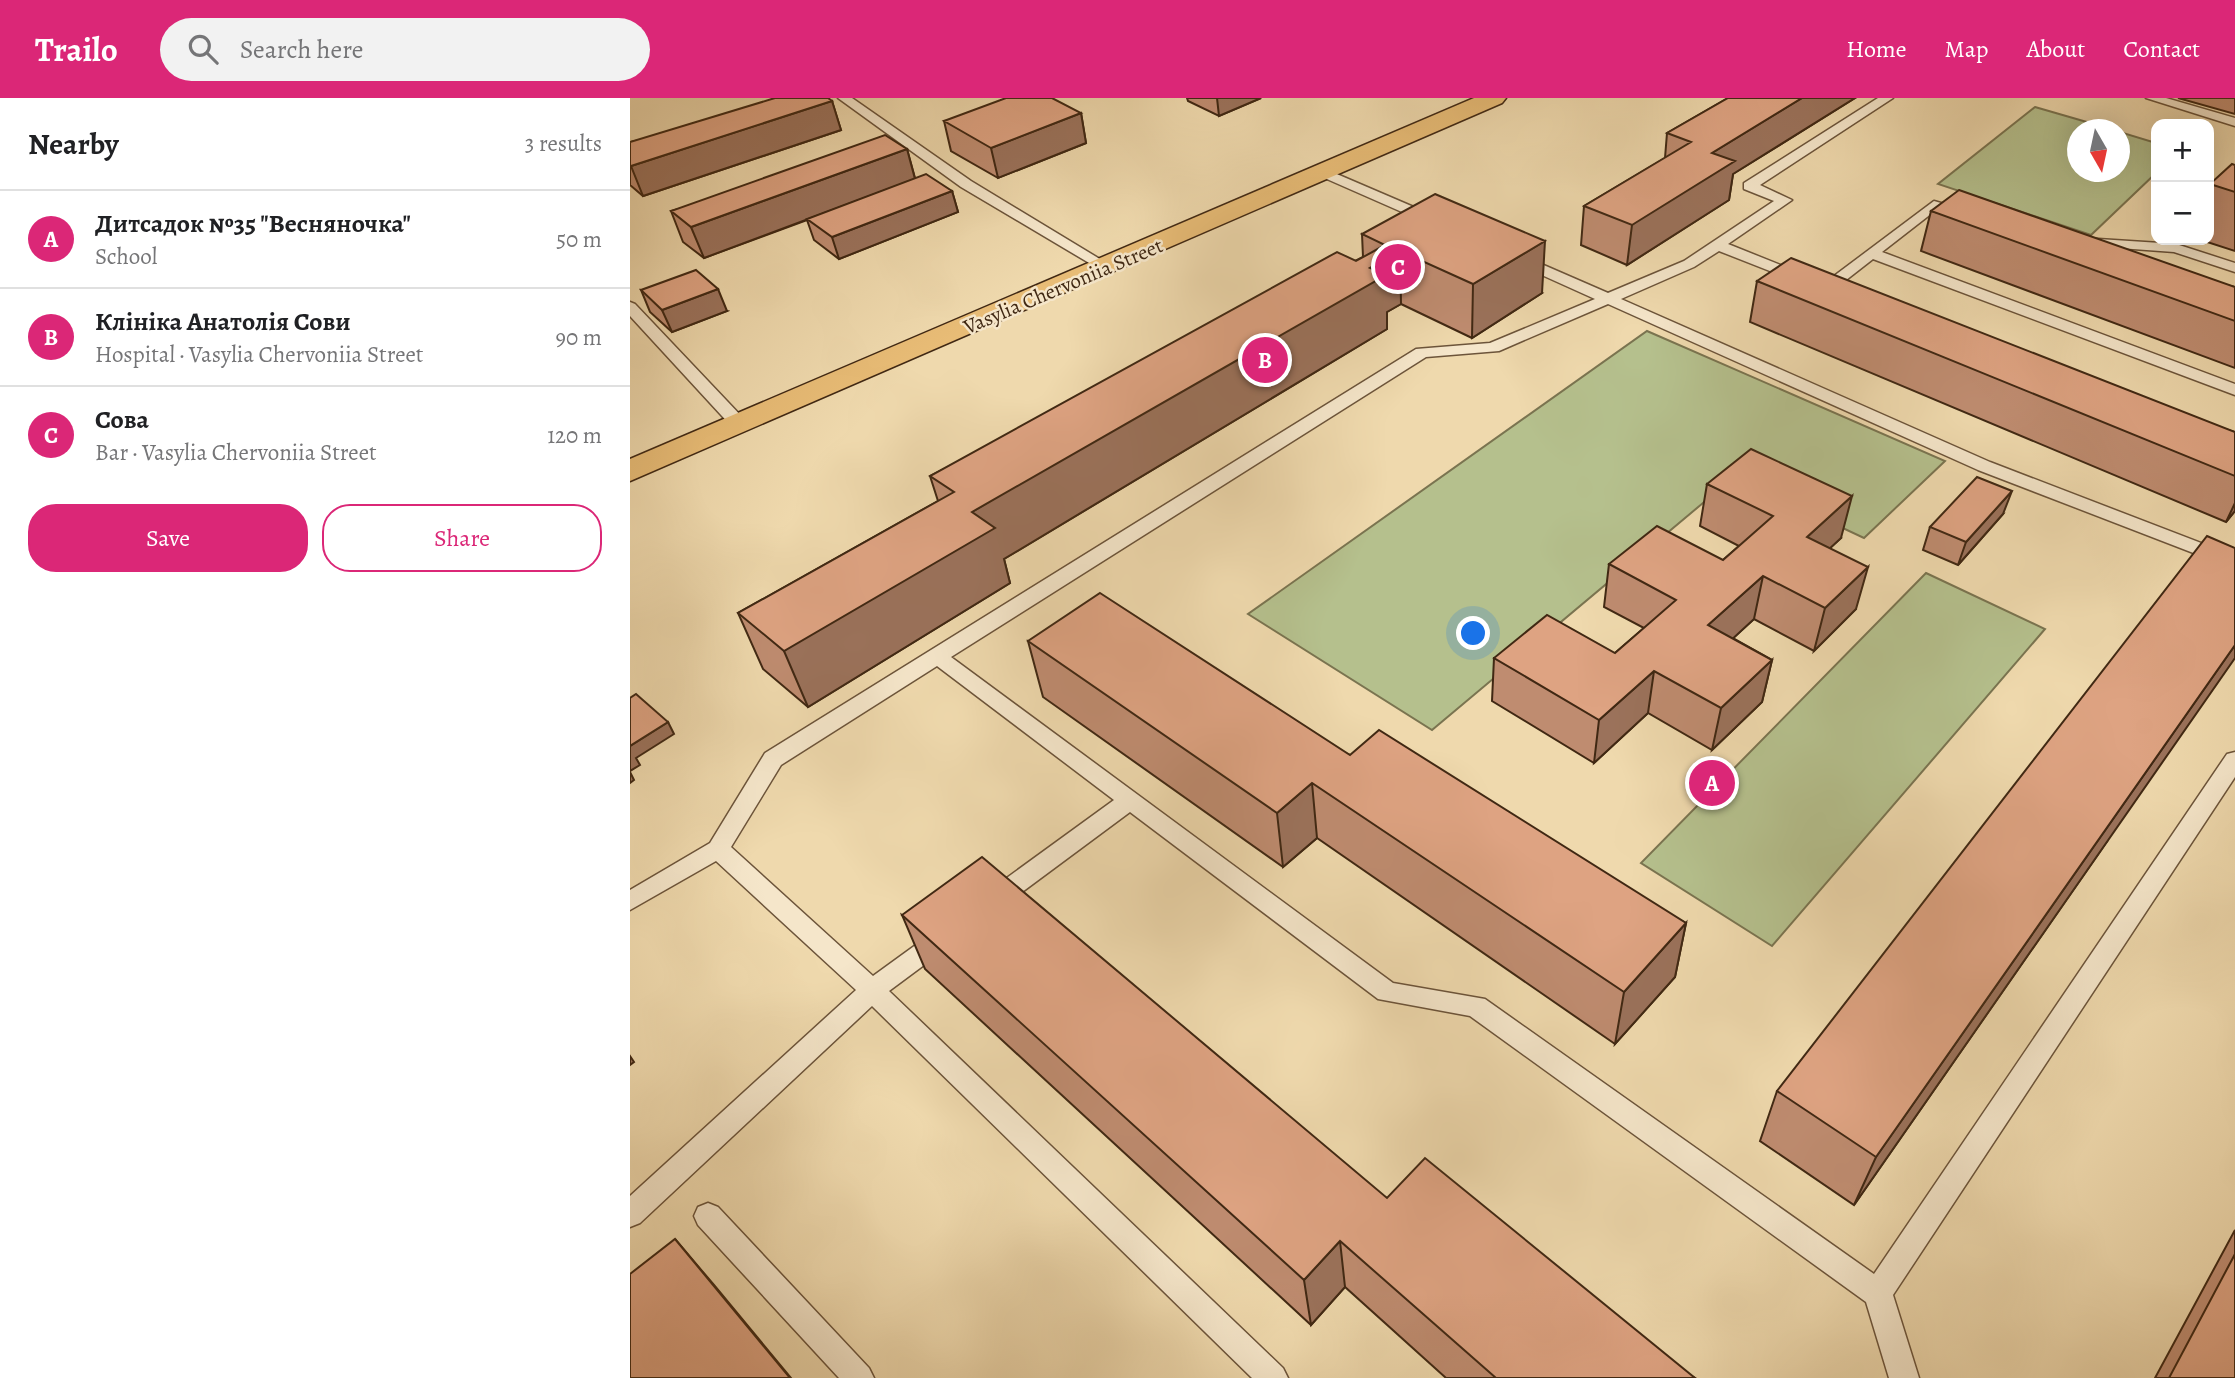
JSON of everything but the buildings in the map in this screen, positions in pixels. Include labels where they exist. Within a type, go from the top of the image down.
[{"type":"main road","name":"Vasylia Chervoniia Street","points":[[630,471],[1494,98]]},
{"type":"lane","points":[[844,98],[966,184],[1106,267]]},
{"type":"lane","points":[[630,901],[718,849],[774,760],[1422,352],[1493,348],[1689,264],[1785,200],[1749,186],[1886,98]]},
{"type":"lane","points":[[2152,98],[2235,122]]},
{"type":"lane","points":[[1325,173],[1441,224]]},
{"type":"lane","points":[[1717,245],[1833,291],[1871,253],[1934,205],[1973,217]]},
{"type":"lane","points":[[2071,241],[2176,248],[2235,268]]},
{"type":"lane","points":[[1504,253],[1984,466],[2235,563]]},
{"type":"lane","points":[[1871,253],[2235,390]]},
{"type":"lane","points":[[630,307],[739,425]]},
{"type":"lane","points":[[937,656],[1387,992],[1476,1006],[1878,1293],[1904,1378]]},
{"type":"lane","points":[[1878,1293],[2235,760]]},
{"type":"lane","points":[[630,1214],[872,990],[1130,800]]},
{"type":"lane","points":[[718,849],[872,990],[1273,1378]]},
{"type":"lane","points":[[708,1216],[859,1378]]},
{"type":"green space","points":[[2035,107],[2076,119],[2067,119],[2067,182],[2130,182],[2130,135],[2151,141],[2151,178],[2091,235],[1938,184]]},
{"type":"green space","points":[[1647,331],[1945,461],[1864,538],[1734,477],[1432,730],[1248,614]]},
{"type":"green space","points":[[1926,573],[2045,629],[1772,946],[1641,863]]},
{"type":"place","name":"Сова","points":[[1398,267]]},
{"type":"place","name":"Клініка Анатолія Сови","points":[[1265,360]]},
{"type":"place","name":"Дитсадок №35 \"Весняночка\"","points":[[1712,783]]}]
